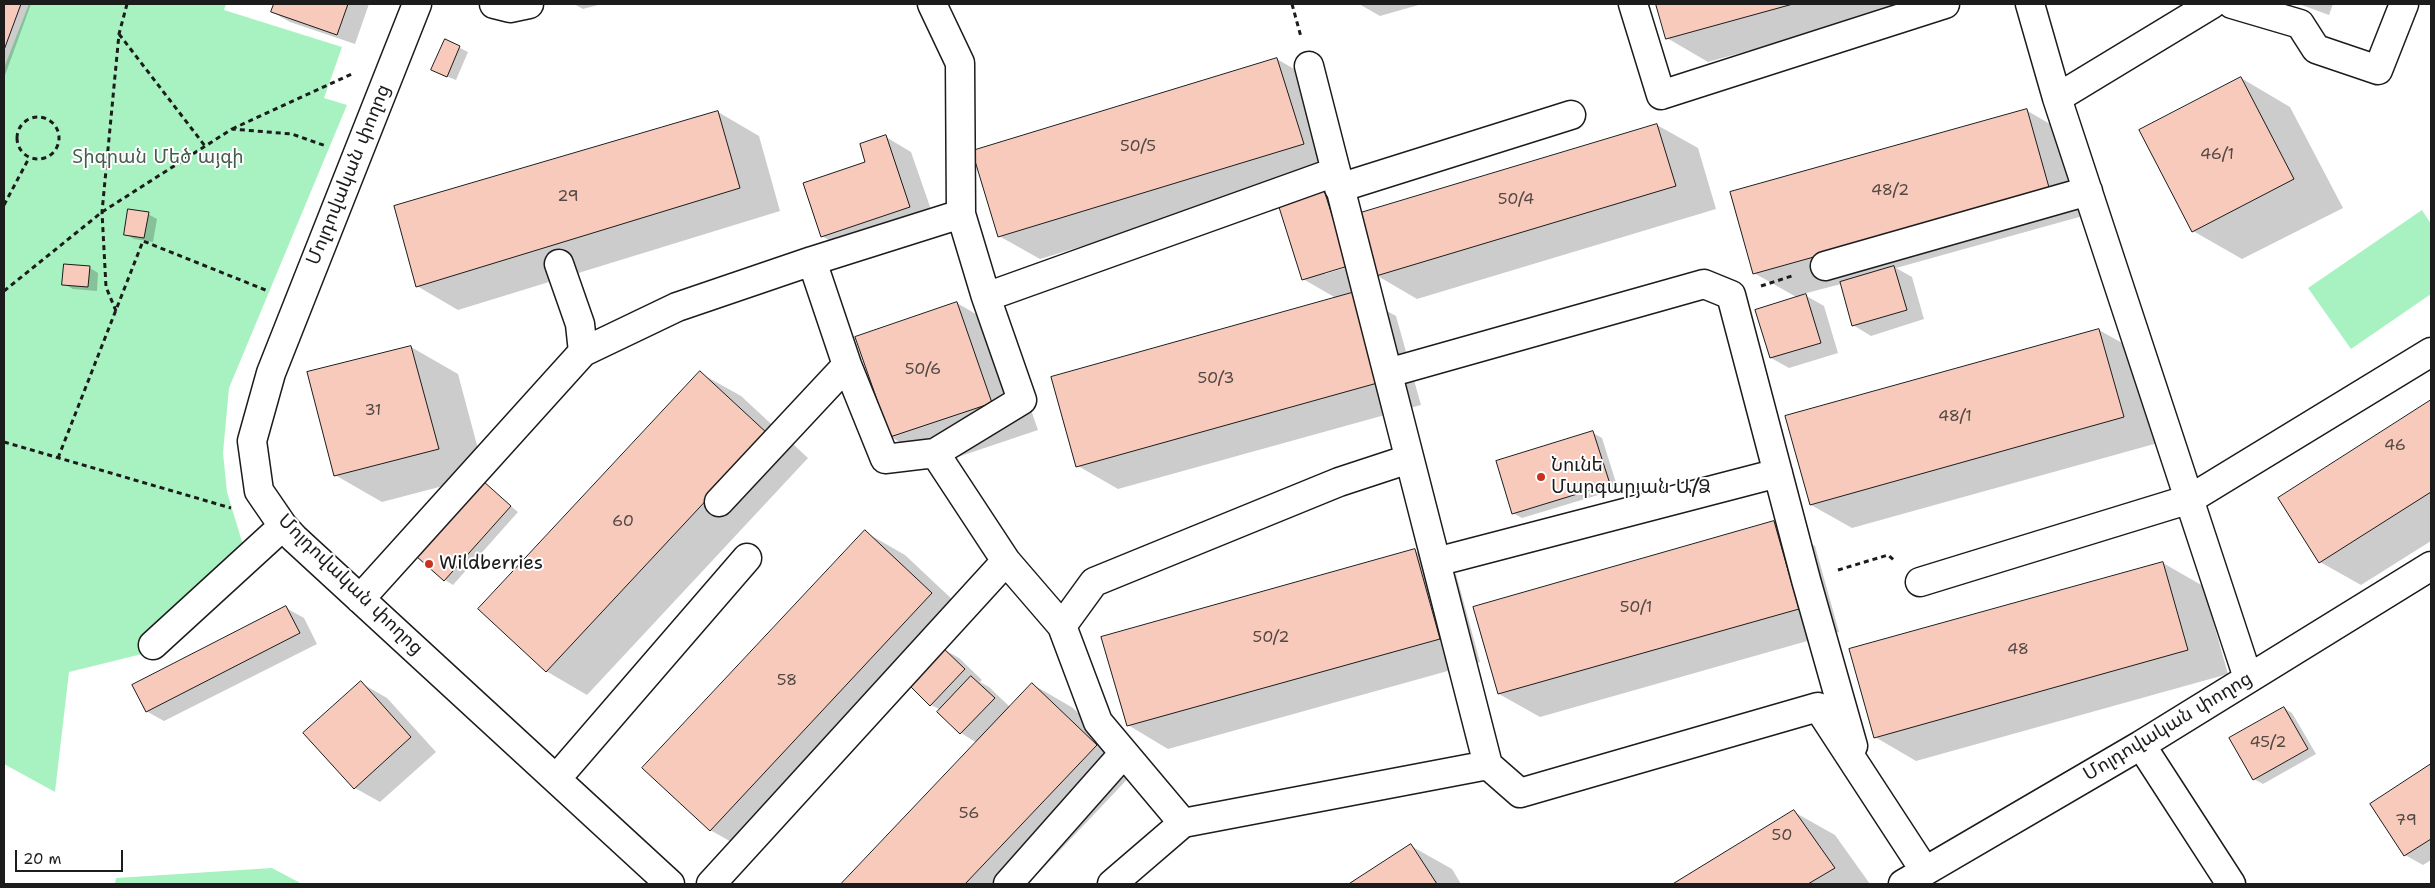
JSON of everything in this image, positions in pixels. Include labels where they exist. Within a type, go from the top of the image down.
[{"type":"street","points":[[494,4],[510,8],[529,4]]},
{"type":"street","points":[[812,260],[847,365],[885,459],[936,453],[1022,400],[986,297],[961,214],[960,63],[932,4]]},
{"type":"street","points":[[1633,4],[1661,95],[1945,4]]},
{"type":"street","points":[[2030,4],[2057,98],[2248,678]]},
{"type":"street","points":[[2232,4],[2300,24],[2316,49],[2378,70],[2404,4]]},
{"type":"street","name":"Մոլդովական փողոց","points":[[420,5],[271,373],[252,441],[259,491],[283,526],[670,884]]},
{"type":"street","points":[[2057,98],[2203,6]]},
{"type":"street","points":[[1309,66],[1488,764],[1520,794],[1818,707],[1860,771],[1914,878]]},
{"type":"street","points":[[986,297],[1337,180],[1571,115]]},
{"type":"street","points":[[1825,266],[2088,191]]},
{"type":"street","points":[[360,599],[583,352],[678,307],[812,260],[961,214]]},
{"type":"street","points":[[559,264],[580,324],[583,352]]},
{"type":"street","points":[[1388,373],[1704,284],[1731,295],[1806,580],[1860,771]]},
{"type":"street","points":[[1920,582],[2190,499],[2431,352]]},
{"type":"street","points":[[719,502],[847,365]]},
{"type":"street","points":[[936,453],[1006,561],[1062,626],[1098,722],[1183,823]]},
{"type":"street","points":[[1062,626],[1094,582],[1339,482],[1409,459]]},
{"type":"street","points":[[1436,562],[1778,473]]},
{"type":"street","points":[[154,645],[283,526]]},
{"type":"street","points":[[556,779],[747,558]]},
{"type":"street","points":[[711,884],[1006,561]]},
{"type":"street","name":"Մոլդովական փողոց","points":[[1914,878],[2141,745],[2431,566]]},
{"type":"street","points":[[2141,745],[2231,884]]},
{"type":"street","points":[[1008,884],[1124,753]]},
{"type":"street","points":[[1112,884],[1183,823],[1488,764]]},
{"type":"path","points":[[116,311],[106,287],[102,212],[119,34],[127,4]]},
{"type":"path","points":[[119,34],[205,146]]},
{"type":"path","points":[[4,291],[102,212],[232,129],[363,69]]},
{"type":"path","points":[[32,117],[47,118],[57,128],[60,141],[58,147],[42,160],[29,158],[18,147],[17,133],[26,120],[32,117]]},
{"type":"path","points":[[232,129],[292,134],[330,148]]},
{"type":"path","points":[[4,205],[29,158]]},
{"type":"path","points":[[58,458],[143,241],[271,292]]},
{"type":"path","points":[[1731,295],[1825,266]]},
{"type":"path","points":[[4,442],[236,509]]},
{"type":"path","points":[[1806,580],[1888,555],[1920,582]]},
{"type":"green space","name":"Տիգրան Մեծ այգի","points":[[29,4],[226,4],[224,10],[342,47],[324,98],[347,105],[229,388],[223,453],[227,492],[246,555],[142,654],[69,672],[55,792],[4,764],[4,68]]},
{"type":"green space","points":[[2422,210],[2431,224],[2431,294],[2351,349],[2308,288]]},
{"type":"green space","points":[[272,868],[302,884],[115,884],[116,878]]},
{"type":"building","points":[[4,4],[21,4],[4,50]]},
{"type":"building","points":[[274,4],[348,4],[337,35],[271,12]]},
{"type":"building","points":[[1656,4],[1793,4],[1666,39]]},
{"type":"building","points":[[445,39],[460,46],[447,77],[431,70]]},
{"type":"building","points":[[1277,58],[1304,144],[998,237],[972,151]]},
{"type":"building","points":[[2241,77],[2294,179],[2192,232],[2139,130]]},
{"type":"building","points":[[2027,109],[2050,191],[1753,274],[1730,192]]},
{"type":"building","points":[[718,111],[740,188],[416,287],[394,206]]},
{"type":"building","points":[[1657,124],[1676,186],[1376,276],[1357,214]]},
{"type":"building","points":[[886,135],[910,207],[821,237],[803,183],[865,162],[860,144]]},
{"type":"building","points":[[1324,190],[1348,266],[1302,280],[1278,204]]},
{"type":"building","points":[[128,209],[149,212],[144,238],[124,235]]},
{"type":"building","points":[[64,264],[90,266],[88,287],[62,285]]},
{"type":"building","points":[[1894,266],[1907,310],[1852,326],[1840,282]]},
{"type":"building","points":[[1355,292],[1381,382],[1076,467],[1051,377]]},
{"type":"building","points":[[1806,294],[1821,343],[1770,358],[1755,310]]},
{"type":"building","points":[[957,302],[992,403],[890,437],[855,337]]},
{"type":"building","points":[[2099,329],[2124,417],[1810,505],[1785,416]]},
{"type":"building","points":[[411,346],[439,449],[334,476],[307,372]]},
{"type":"building","points":[[700,371],[768,434],[546,672],[478,609]]},
{"type":"building","points":[[2431,400],[2431,492],[2319,563],[2278,498]]},
{"type":"building","points":[[1593,431],[1610,484],[1512,514],[1496,461]]},
{"type":"building","points":[[483,481],[511,506],[444,581],[416,556]]},
{"type":"building","points":[[1774,521],[1799,609],[1498,694],[1473,607]]},
{"type":"building","points":[[865,530],[932,593],[710,831],[642,768]]},
{"type":"building","points":[[1415,549],[1440,639],[1127,726],[1101,637]]},
{"type":"building","points":[[2163,562],[2188,650],[1874,738],[1849,649]]},
{"type":"building","points":[[286,606],[300,633],[146,712],[132,685]]},
{"type":"building","points":[[941,646],[965,669],[930,706],[907,683]]},
{"type":"building","points":[[971,676],[995,698],[960,734],[937,712]]},
{"type":"building","points":[[361,681],[411,737],[354,789],[303,733]]},
{"type":"building","points":[[1032,683],[1097,745],[965,884],[841,884]]},
{"type":"building","points":[[2284,707],[2308,749],[2253,780],[2229,738]]},
{"type":"building","points":[[2431,764],[2431,839],[2404,856],[2370,804]]},
{"type":"building","points":[[1794,810],[1835,868],[1808,884],[1673,884]]},
{"type":"building","points":[[1411,844],[1437,884],[1349,884]]},
{"type":"place","name":"Նունե Մարգարյան Ա/Ձ","points":[[1541,477]]},
{"type":"place","name":"Wildberries","points":[[429,564]]}]
